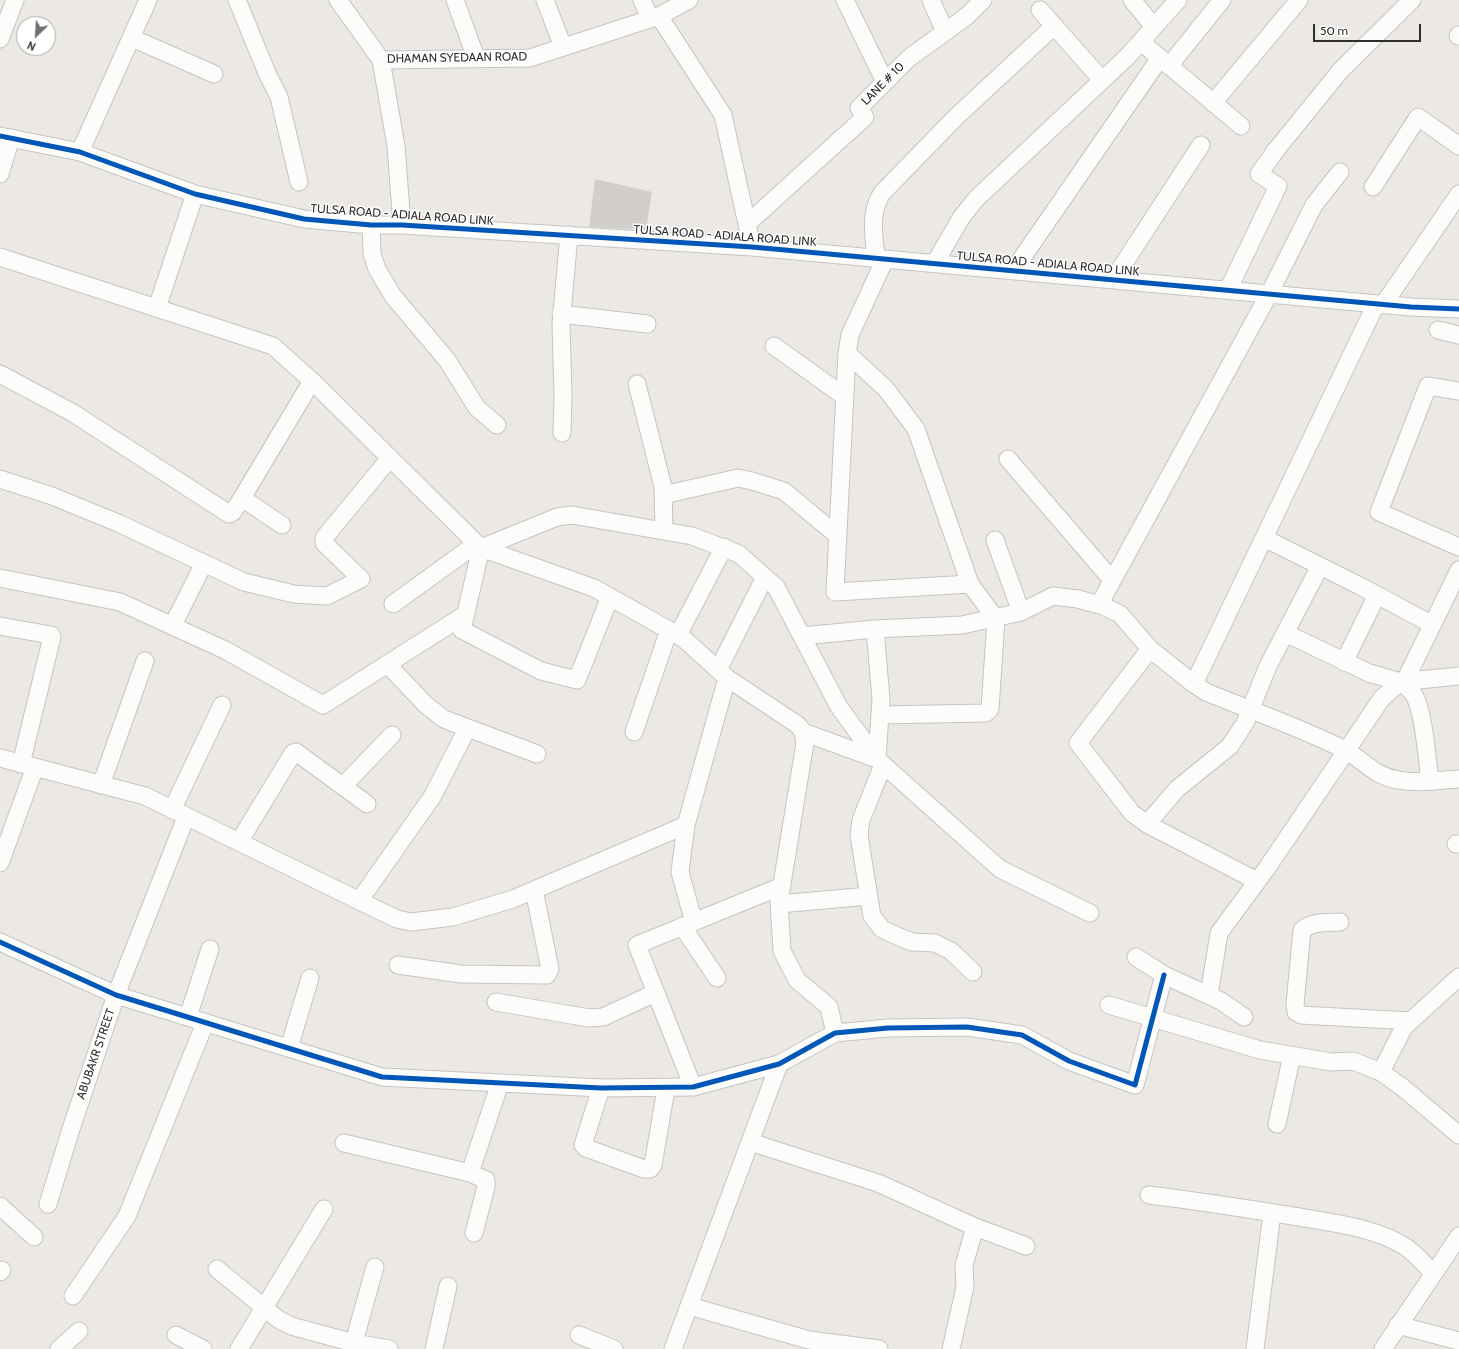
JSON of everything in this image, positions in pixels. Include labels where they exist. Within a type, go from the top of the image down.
[{"type":"street","points":[[237,0],[267,73],[279,97],[288,128],[299,182]]},
{"type":"street","name":"DHAMAN SYEDAAN ROAD","points":[[338,0],[381,60],[530,58],[654,18],[688,0]]},
{"type":"street","points":[[455,0],[476,58]]},
{"type":"street","points":[[546,0],[563,47]]},
{"type":"street","points":[[642,0],[723,115],[752,247]]},
{"type":"street","points":[[845,0],[885,82]]},
{"type":"street","points":[[931,0],[945,32]]},
{"type":"street","name":"LANE # 10","points":[[747,224],[865,117],[859,108],[909,58],[968,16],[983,0]]},
{"type":"street","points":[[1132,0],[1154,27]]},
{"type":"street","points":[[935,264],[961,218],[976,199],[1141,42],[1178,0]]},
{"type":"street","points":[[1013,271],[1164,62],[1222,0]]},
{"type":"street","points":[[1213,103],[1299,0]]},
{"type":"street","points":[[1228,290],[1278,186],[1259,174],[1276,150],[1341,70],[1412,0]]},
{"type":"street","points":[[80,152],[132,38],[153,1]]},
{"type":"street","points":[[0,39],[10,2]]},
{"type":"street","points":[[1040,10],[1102,80]]},
{"type":"street","points":[[970,584],[835,592],[847,353],[850,335],[880,258],[873,212],[882,193],[956,117],[1054,26]]},
{"type":"street","points":[[132,38],[214,74]]},
{"type":"street","points":[[1141,42],[1241,126]]},
{"type":"street","points":[[381,60],[396,146],[402,225]]},
{"type":"street","points":[[1373,187],[1418,117],[1459,146]]},
{"type":"street","points":[[0,174],[6,137]]},
{"type":"street","name":"TULSA ROAD - ADIALA ROAD LINK","points":[[6,137],[80,152],[195,194],[304,219],[371,225],[402,225],[752,247],[1379,304],[1459,308]]},
{"type":"street","points":[[1113,280],[1201,145]]},
{"type":"street","points":[[1099,605],[1269,294],[1314,205],[1340,172]]},
{"type":"street","points":[[157,308],[195,194]]},
{"type":"street","points":[[1194,684],[1379,304],[1459,194]]},
{"type":"street","points":[[371,225],[372,253],[377,269],[393,296],[447,360],[477,408],[497,425]]},
{"type":"street","points":[[562,433],[563,396],[561,314],[568,236]]},
{"type":"street","points":[[0,257],[273,346],[312,380],[479,546],[594,588],[673,633],[722,674],[798,725],[803,732],[805,743],[779,904],[782,951],[797,980],[829,1007],[835,1033]]},
{"type":"street","points":[[561,314],[647,324]]},
{"type":"street","points":[[1438,330],[1459,335]]},
{"type":"street","points":[[774,346],[845,397]]},
{"type":"street","points":[[847,353],[886,389],[916,429],[970,584],[996,619],[990,709],[986,713],[880,715]]},
{"type":"street","points":[[0,374],[73,413],[227,514],[234,512],[312,380]]},
{"type":"street","points":[[637,384],[663,487],[664,531]]},
{"type":"street","points":[[1459,391],[1428,386],[1379,512],[1459,547]]},
{"type":"street","points":[[0,479],[52,496],[118,523],[244,582],[294,594],[327,596],[361,578],[324,543],[324,538],[390,458]]},
{"type":"street","points":[[1008,459],[1112,580]]},
{"type":"street","points":[[663,495],[738,478],[752,480],[784,491],[838,536]]},
{"type":"street","points":[[242,498],[282,525]]},
{"type":"street","points":[[393,604],[479,546],[557,517],[572,515],[692,536],[724,547],[739,554],[776,586],[839,707],[880,762],[1000,869],[1090,913]]},
{"type":"street","points":[[1264,538],[1431,624]]},
{"type":"street","points":[[996,540],[1021,612]]},
{"type":"street","points":[[479,546],[462,630],[541,671],[577,680],[610,597]]},
{"type":"street","points":[[634,732],[673,633],[724,547]]},
{"type":"street","points":[[173,625],[204,563]]},
{"type":"street","points":[[1147,824],[1177,789],[1230,746],[1245,723],[1268,666],[1320,566]]},
{"type":"street","points":[[1404,683],[1431,624],[1459,570]]},
{"type":"street","points":[[717,978],[689,923],[691,912],[680,872],[686,825],[722,674],[765,577]]},
{"type":"street","points":[[0,578],[120,602],[225,650],[323,705],[466,614]]},
{"type":"street","points":[[1344,662],[1377,595]]},
{"type":"street","points":[[802,636],[875,629],[962,625],[996,619],[1021,612],[1053,596],[1078,599],[1099,605],[1120,614],[1150,649],[1206,692],[1305,731],[1346,751],[1371,770],[1397,780],[1414,782],[1459,779]]},
{"type":"street","points":[[0,626],[51,635],[53,640],[28,766],[0,863]]},
{"type":"street","points":[[875,629],[881,699],[880,762],[861,820],[859,835],[872,916],[882,929],[912,942],[934,943],[951,951],[973,972]]},
{"type":"street","points":[[1286,632],[1369,674],[1404,683],[1413,694],[1416,701],[1424,733],[1430,781]]},
{"type":"street","points":[[1150,649],[1078,743],[1132,813],[1147,824],[1257,881]]},
{"type":"street","points":[[101,785],[145,661]]},
{"type":"street","points":[[387,664],[426,705],[444,719],[537,754]]},
{"type":"street","points":[[1210,989],[1220,933],[1382,698],[1397,685],[1404,683],[1459,676]]},
{"type":"street","name":"ABUBAKR STREET","points":[[48,1204],[71,1129],[179,813],[222,705]]},
{"type":"street","points":[[360,901],[432,797],[468,729]]},
{"type":"street","points":[[803,732],[880,762]]},
{"type":"street","points":[[344,786],[392,735]]},
{"type":"street","points":[[239,842],[293,753],[299,752],[367,804]]},
{"type":"street","points":[[0,758],[144,796],[397,919],[412,922],[453,917],[513,899],[686,825]]},
{"type":"street","points":[[693,1087],[637,945],[782,886]]},
{"type":"street","points":[[398,965],[461,974],[547,975],[550,969],[534,890]]},
{"type":"street","points":[[779,904],[869,896]]},
{"type":"street","points":[[1340,922],[1318,923],[1307,926],[1302,930],[1295,1004],[1296,1012],[1301,1015],[1411,1021]]},
{"type":"street","points":[[0,942],[116,995],[382,1077],[601,1088],[666,1089],[693,1087],[779,1064],[835,1033],[888,1028],[967,1026],[1022,1035],[1069,1061],[1135,1085],[1164,975]]},
{"type":"street","points":[[188,1017],[210,949]]},
{"type":"street","points":[[1136,957],[1164,975],[1221,1001],[1244,1017]]},
{"type":"street","points":[[1381,1072],[1404,1027],[1459,977]]},
{"type":"street","points":[[289,1048],[310,978]]},
{"type":"street","points":[[496,1002],[589,1018],[603,1017],[655,993]]},
{"type":"street","points":[[1109,1005],[1260,1050],[1331,1062],[1353,1061],[1381,1072],[1402,1087],[1459,1135]]},
{"type":"street","points":[[73,1296],[127,1216],[205,1023]]},
{"type":"street","points":[[1277,1124],[1292,1055]]},
{"type":"street","points":[[673,1349],[779,1064]]},
{"type":"street","points":[[470,1173],[500,1083]]},
{"type":"street","points":[[601,1088],[583,1145],[586,1148],[644,1169],[650,1169],[653,1165],[666,1089]]},
{"type":"street","points":[[750,1142],[878,1183],[975,1227],[1026,1246]]},
{"type":"street","points":[[344,1143],[470,1173],[486,1180],[486,1187],[474,1233]]},
{"type":"street","points":[[1149,1195],[1340,1224],[1374,1232],[1399,1243],[1411,1251],[1434,1273]]},
{"type":"street","points":[[0,1206],[34,1237]]},
{"type":"street","points":[[239,1349],[324,1209]]},
{"type":"street","points":[[1255,1349],[1272,1213]]},
{"type":"street","points":[[951,1349],[965,1287],[964,1264],[975,1227]]},
{"type":"street","points":[[1383,1349],[1459,1236]]},
{"type":"street","points":[[353,1346],[375,1267]]},
{"type":"street","points":[[217,1269],[278,1319],[291,1326],[353,1346],[389,1349]]},
{"type":"street","points":[[434,1349],[448,1286]]},
{"type":"street","points":[[689,1306],[809,1340],[879,1349]]},
{"type":"street","points":[[1398,1325],[1459,1341]]},
{"type":"street","points":[[59,1349],[79,1331]]},
{"type":"street","points":[[176,1335],[203,1349]]},
{"type":"street","points":[[579,1335],[614,1349]]},
{"type":"building","points":[[595,179],[652,192],[646,230],[589,227]]},
{"type":"cycle path","points":[[0,136],[80,152],[195,194],[304,219],[371,225],[402,225],[752,247],[1411,307],[1459,309]]},
{"type":"cycle path","points":[[0,942],[116,995],[382,1077],[601,1088],[693,1087],[779,1064],[835,1033],[888,1028],[967,1027],[1022,1035],[1069,1061],[1135,1085],[1164,975]]}]
